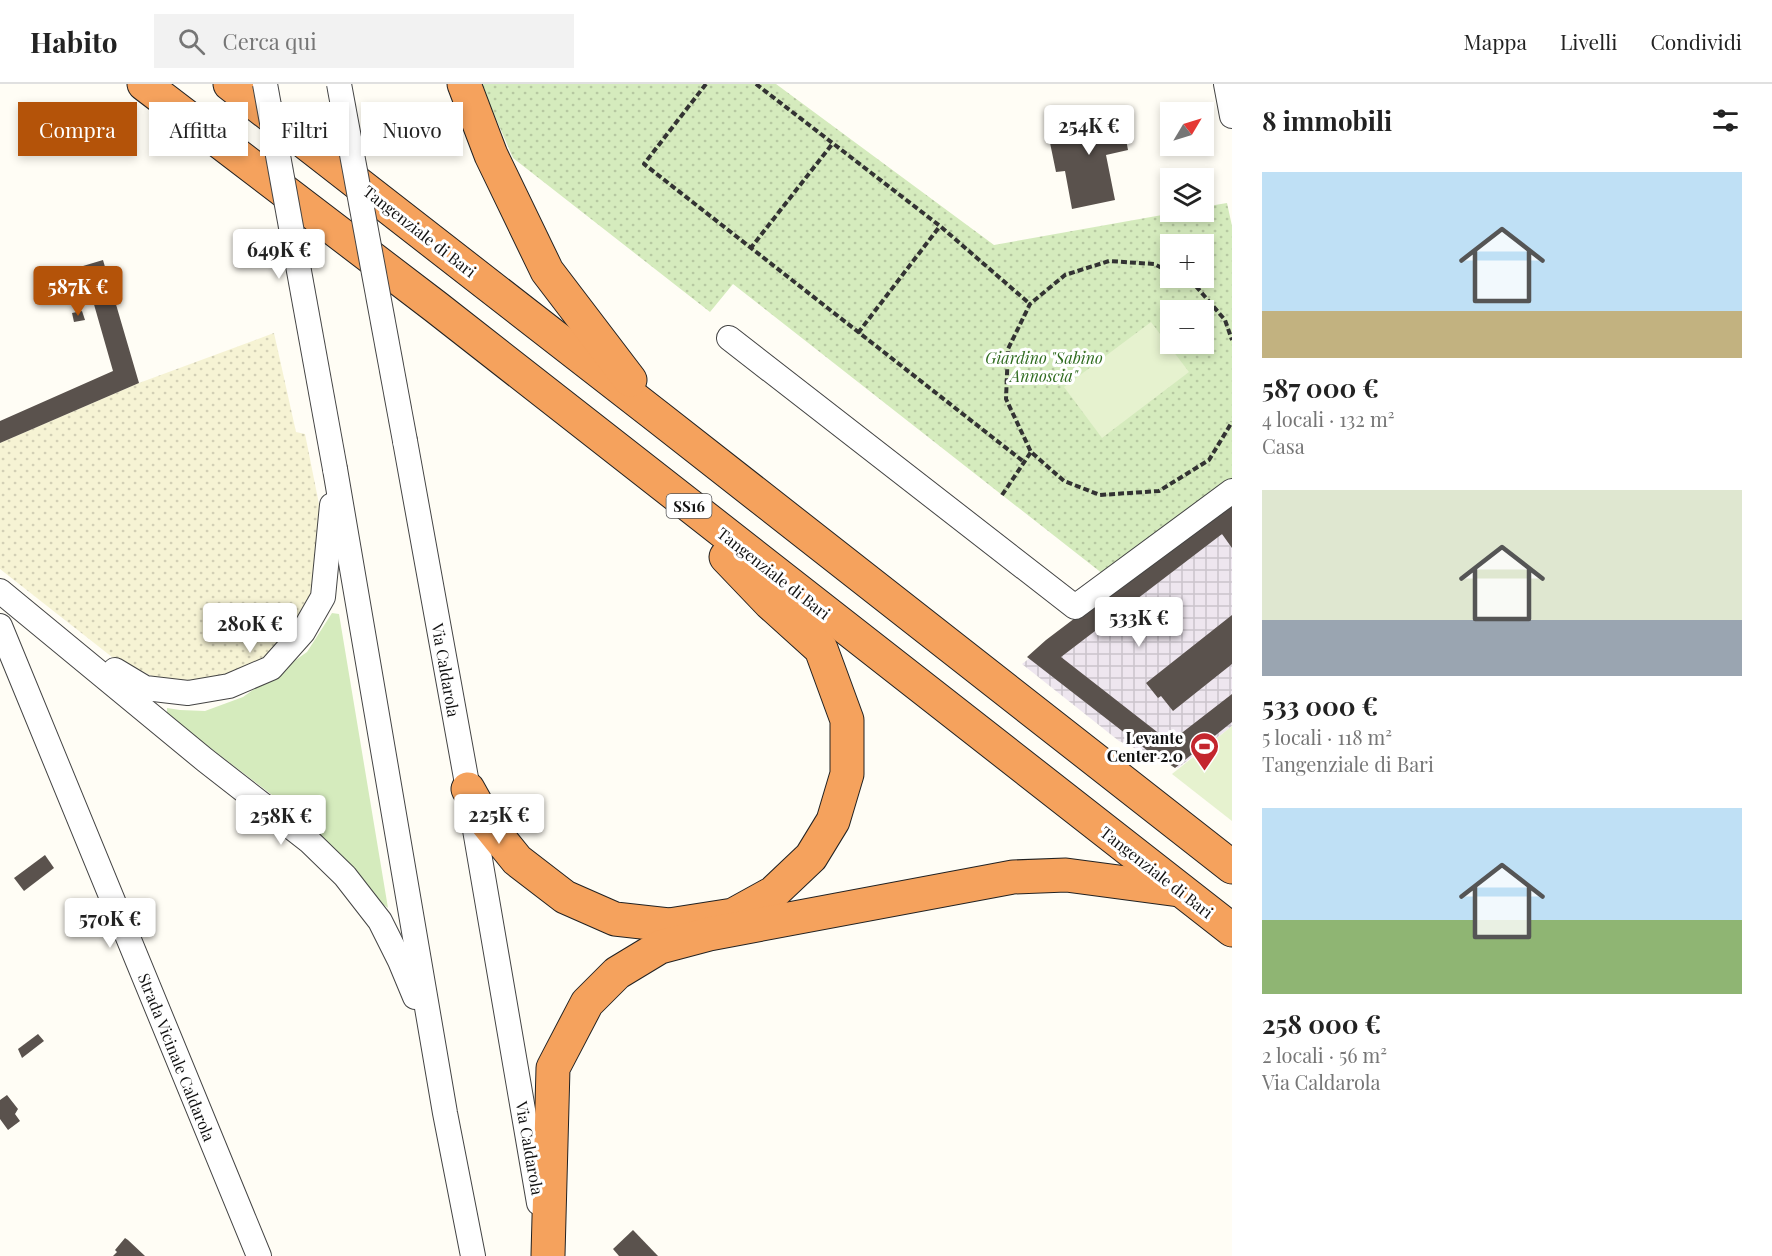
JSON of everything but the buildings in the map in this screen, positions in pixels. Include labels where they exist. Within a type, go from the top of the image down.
[{"type":"highway","name":"Tangenziale di Bari","points":[[144,84],[436,307],[1232,930]]},
{"type":"highway","name":"Tangenziale di Bari","points":[[230,84],[1232,867]]},
{"type":"highway","points":[[464,84],[491,155],[547,271],[658,417]]},
{"type":"highway","name":"SS16","points":[[468,789],[487,823],[517,860],[566,897],[615,920],[669,925],[733,915],[773,893],[811,857],[833,821],[847,774],[847,720],[821,649],[770,603],[641,469]]},
{"type":"highway","points":[[548,1255],[553,1068],[587,1003],[617,973],[660,947],[720,932],[1013,878],[1066,875],[1179,890]]},
{"type":"street","points":[[265,84],[335,470],[444,1113],[473,1256]]},
{"type":"street","name":"Via Caldarola","points":[[339,84],[468,789],[548,1255]]},
{"type":"street","points":[[1226,84],[1232,116]]},
{"type":"street","points":[[729,338],[1075,608],[1232,491]]},
{"type":"street","points":[[50,631],[145,688],[188,693],[229,686],[271,668],[303,632],[323,597],[335,470]]},
{"type":"street","points":[[0,591],[205,760],[309,841],[345,876],[380,921],[400,960],[416,999],[444,1113]]},
{"type":"street","name":"Strada Vicinale Caldarola","points":[[0,626],[259,1256]]},
{"type":"path","points":[[706,84],[644,164],[1024,462]]},
{"type":"path","points":[[756,84],[940,226],[1030,304]]},
{"type":"path","points":[[750,249],[833,143]]},
{"type":"path","points":[[858,333],[940,226]]},
{"type":"path","points":[[1160,267],[1154,264],[1109,261],[1065,275],[1030,304],[1008,349],[1006,399],[1031,452],[1064,481],[1100,495],[1159,492],[1209,460],[1232,422]]},
{"type":"path","points":[[1199,288],[1226,320],[1232,340]]},
{"type":"path","points":[[1002,495],[1031,452]]},
{"type":"shaded area","points":[[274,333],[296,432],[305,434],[322,519],[312,602],[285,640],[253,665],[218,678],[185,680],[156,678],[112,657],[0,569],[0,443],[139,383]]},
{"type":"shaded area","points":[[1232,502],[1232,726],[1178,768],[1119,741],[1022,664]]},
{"type":"green space","name":"Giardino \"Sabino Annoscia\"","points":[[481,84],[776,84],[994,245],[1160,215],[1160,222],[1214,222],[1214,205],[1227,203],[1232,226],[1232,481],[1103,574],[733,284],[710,312],[513,158]]},
{"type":"green space","points":[[1151,322],[1160,334],[1160,354],[1175,354],[1189,372],[1102,438],[1064,387]]},
{"type":"green space","points":[[332,613],[339,614],[388,908],[376,899],[343,859],[301,817],[167,715],[167,708],[205,711],[243,697],[307,652]]},
{"type":"green space","name":"Levante Center 2.0","points":[[1232,726],[1232,821],[1172,774]]},
{"type":"place","name":"Levante Center 2.0","points":[[1204,772]]}]
